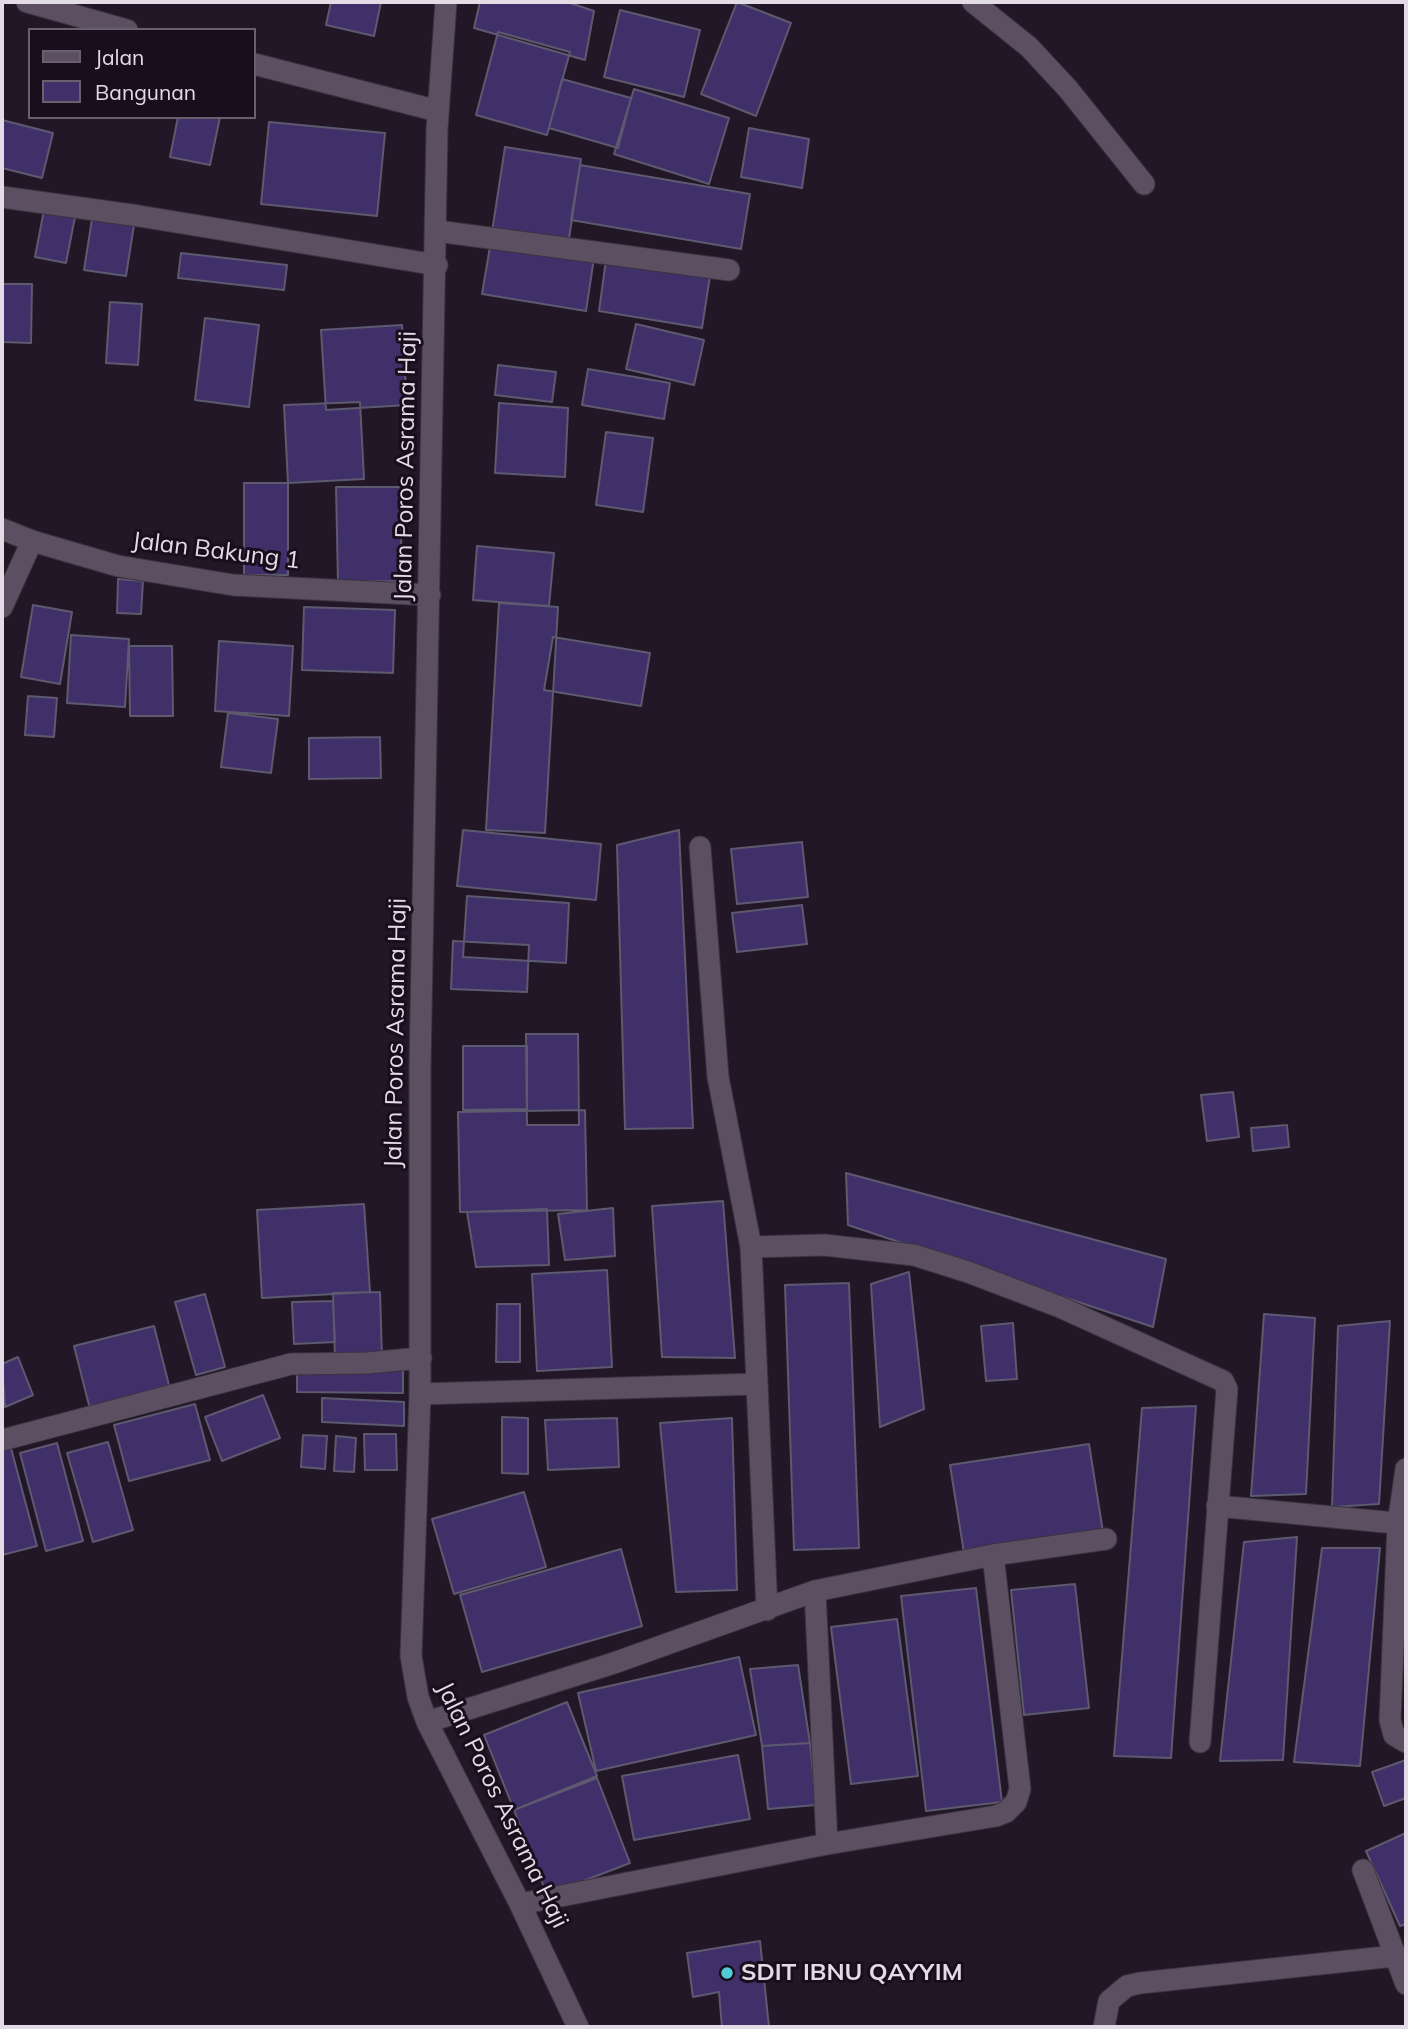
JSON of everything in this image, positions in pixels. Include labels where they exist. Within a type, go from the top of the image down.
[{"type":"street","points":[[27,2],[120,28]]},
{"type":"street","name":"Jalan Poros Asrama Haji","points":[[446,2],[438,111],[438,231],[420,1067],[421,1357],[411,1656],[418,1698],[427,1722],[520,1904],[578,2027]]},
{"type":"street","points":[[973,2],[1029,47],[1068,89],[1144,184]]},
{"type":"street","points":[[256,65],[438,111]]},
{"type":"street","points":[[2,197],[139,216],[437,265]]},
{"type":"street","points":[[438,231],[729,270]]},
{"type":"street","name":"Jalan Bakung 1","points":[[2,529],[32,541],[118,566],[233,585],[430,594]]},
{"type":"street","points":[[2,607],[32,541]]},
{"type":"street","points":[[700,847],[718,1077],[751,1247],[767,1610]]},
{"type":"street","points":[[751,1247],[824,1245],[914,1255],[968,1272],[1060,1307],[1211,1373],[1223,1381],[1227,1389],[1200,1742]]},
{"type":"street","points":[[2,1440],[291,1364],[367,1363],[421,1357]]},
{"type":"street","points":[[420,1394],[755,1384]]},
{"type":"street","points":[[1406,1469],[1390,1720],[1394,1735],[1406,1742]]},
{"type":"street","points":[[1217,1506],[1402,1524]]},
{"type":"street","points":[[427,1722],[614,1663],[815,1591],[993,1555],[1106,1539]]},
{"type":"street","points":[[520,1904],[827,1844],[996,1816],[1016,1802],[1020,1789],[993,1555]]},
{"type":"street","points":[[815,1591],[827,1844]]},
{"type":"street","points":[[1363,1870],[1406,1982]]},
{"type":"street","points":[[1104,2027],[1109,2001],[1127,1986],[1395,1956]]},
{"type":"building","points":[[331,2],[381,2],[374,36],[326,25]]},
{"type":"building","points":[[480,2],[567,2],[594,11],[585,60],[474,28]]},
{"type":"building","points":[[737,2],[791,23],[756,116],[701,94]]},
{"type":"building","points":[[620,10],[700,30],[684,97],[604,77]]},
{"type":"building","points":[[498,32],[570,52],[547,135],[476,115]]},
{"type":"building","points":[[562,79],[631,98],[618,148],[549,128]]},
{"type":"building","points":[[634,89],[729,118],[709,184],[614,154]]},
{"type":"building","points":[[178,119],[220,119],[210,165],[170,157]]},
{"type":"building","points":[[2,120],[53,133],[42,178],[2,168]]},
{"type":"building","points":[[269,122],[385,133],[377,216],[261,204]]},
{"type":"building","points":[[749,128],[809,139],[802,188],[741,177]]},
{"type":"building","points":[[505,147],[581,159],[568,245],[492,232]]},
{"type":"building","points":[[580,165],[750,194],[741,249],[571,220]]},
{"type":"building","points":[[44,210],[75,217],[66,263],[35,257]]},
{"type":"building","points":[[92,219],[134,225],[126,276],[84,270]]},
{"type":"building","points":[[491,241],[594,258],[586,311],[482,294]]},
{"type":"building","points":[[181,253],[287,265],[284,290],[178,278]]},
{"type":"building","points":[[606,260],[710,276],[702,328],[599,311]]},
{"type":"building","points":[[2,284],[32,284],[31,343],[2,342]]},
{"type":"building","points":[[110,302],[142,304],[138,365],[106,363]]},
{"type":"building","points":[[205,318],[259,325],[249,407],[195,400]]},
{"type":"building","points":[[636,324],[704,340],[694,385],[626,369]]},
{"type":"building","points":[[402,325],[407,405],[326,410],[321,330]]},
{"type":"building","points":[[498,365],[556,372],[552,402],[495,395]]},
{"type":"building","points":[[588,369],[670,383],[664,419],[582,405]]},
{"type":"building","points":[[360,402],[364,479],[288,483],[284,405]]},
{"type":"building","points":[[499,403],[568,408],[565,477],[495,473]]},
{"type":"building","points":[[606,432],[653,438],[643,512],[596,505]]},
{"type":"building","points":[[244,483],[288,483],[288,575],[244,575]]},
{"type":"building","points":[[336,487],[400,487],[402,581],[338,582]]},
{"type":"building","points":[[477,546],[554,553],[549,606],[473,600]]},
{"type":"building","points":[[118,579],[143,581],[141,614],[117,613]]},
{"type":"building","points":[[499,603],[558,607],[545,833],[486,830]]},
{"type":"building","points":[[33,605],[72,612],[60,684],[21,677]]},
{"type":"building","points":[[304,607],[395,610],[393,673],[302,670]]},
{"type":"building","points":[[71,635],[129,639],[125,707],[67,703]]},
{"type":"building","points":[[553,637],[650,653],[641,706],[544,690]]},
{"type":"building","points":[[219,641],[293,646],[289,716],[215,711]]},
{"type":"building","points":[[129,646],[172,646],[173,716],[130,716]]},
{"type":"building","points":[[28,696],[57,698],[54,737],[25,735]]},
{"type":"building","points":[[228,713],[278,719],[271,773],[221,767]]},
{"type":"building","points":[[380,737],[381,778],[309,779],[309,738]]},
{"type":"building","points":[[463,830],[601,844],[596,900],[457,886]]},
{"type":"building","points":[[679,830],[693,1128],[625,1129],[617,845]]},
{"type":"building","points":[[802,842],[808,897],[737,904],[731,849]]},
{"type":"building","points":[[467,896],[569,903],[566,963],[463,957]]},
{"type":"building","points":[[802,905],[807,944],[737,952],[732,913]]},
{"type":"building","points":[[453,941],[529,945],[527,992],[451,989]]},
{"type":"building","points":[[526,1034],[578,1034],[579,1125],[527,1125]]},
{"type":"building","points":[[463,1046],[527,1046],[527,1109],[463,1110]]},
{"type":"building","points":[[1233,1092],[1239,1137],[1207,1141],[1201,1095]]},
{"type":"building","points":[[585,1110],[587,1210],[460,1212],[458,1112]]},
{"type":"building","points":[[1287,1125],[1289,1147],[1253,1151],[1251,1128]]},
{"type":"building","points":[[846,1173],[1166,1259],[1153,1327],[848,1225]]},
{"type":"building","points":[[723,1201],[735,1358],[662,1357],[652,1206]]},
{"type":"building","points":[[364,1204],[370,1292],[262,1298],[257,1210]]},
{"type":"building","points":[[613,1208],[615,1256],[565,1260],[558,1214]]},
{"type":"building","points":[[547,1209],[549,1265],[476,1267],[467,1212]]},
{"type":"building","points":[[607,1270],[612,1367],[537,1371],[532,1274]]},
{"type":"building","points":[[909,1272],[924,1409],[880,1427],[871,1284]]},
{"type":"building","points":[[849,1283],[859,1548],[794,1550],[785,1285]]},
{"type":"building","points":[[380,1292],[382,1358],[335,1360],[333,1293]]},
{"type":"building","points":[[205,1294],[225,1367],[196,1375],[175,1302]]},
{"type":"building","points":[[333,1301],[335,1342],[294,1344],[292,1302]]},
{"type":"building","points":[[497,1304],[520,1304],[520,1362],[496,1362]]},
{"type":"building","points":[[1264,1314],[1315,1318],[1306,1494],[1251,1496]]},
{"type":"building","points":[[1390,1321],[1379,1504],[1332,1507],[1338,1326]]},
{"type":"building","points":[[1013,1323],[1017,1379],[986,1381],[981,1326]]},
{"type":"building","points":[[154,1326],[171,1393],[91,1413],[74,1346]]},
{"type":"building","points":[[18,1357],[33,1395],[5,1407],[2,1364]]},
{"type":"building","points":[[297,1369],[403,1370],[403,1393],[297,1392]]},
{"type":"building","points":[[263,1395],[280,1438],[222,1461],[205,1417]]},
{"type":"building","points":[[322,1398],[404,1402],[404,1426],[322,1422]]},
{"type":"building","points":[[195,1404],[210,1460],[129,1481],[114,1425]]},
{"type":"building","points":[[1196,1406],[1171,1758],[1114,1756],[1142,1408]]},
{"type":"building","points":[[502,1417],[528,1418],[528,1474],[502,1473]]},
{"type":"building","points":[[617,1418],[619,1467],[548,1470],[545,1420]]},
{"type":"building","points":[[732,1418],[737,1590],[676,1592],[660,1423]]},
{"type":"building","points":[[364,1434],[396,1434],[397,1470],[365,1470]]},
{"type":"building","points":[[303,1435],[327,1436],[325,1469],[301,1467]]},
{"type":"building","points":[[336,1436],[356,1438],[354,1472],[334,1471]]},
{"type":"building","points":[[108,1442],[133,1530],[93,1542],[67,1453]]},
{"type":"building","points":[[57,1443],[83,1541],[46,1551],[20,1453]]},
{"type":"building","points":[[1089,1444],[1103,1532],[964,1553],[950,1465]]},
{"type":"building","points":[[11,1448],[37,1546],[2,1555],[2,1450]]},
{"type":"building","points":[[524,1492],[546,1567],[454,1594],[432,1519]]},
{"type":"building","points":[[1297,1537],[1283,1760],[1220,1761],[1244,1542]]},
{"type":"building","points":[[1322,1548],[1380,1548],[1360,1766],[1294,1762]]},
{"type":"building","points":[[621,1549],[642,1626],[482,1672],[460,1595]]},
{"type":"building","points":[[1075,1584],[1089,1708],[1024,1715],[1011,1590]]},
{"type":"building","points":[[976,1588],[1002,1802],[926,1811],[901,1596]]},
{"type":"building","points":[[897,1619],[918,1776],[851,1784],[831,1627]]},
{"type":"building","points":[[739,1657],[756,1735],[596,1771],[578,1693]]},
{"type":"building","points":[[798,1665],[810,1743],[762,1746],[750,1669]]},
{"type":"building","points":[[567,1702],[597,1776],[514,1810],[484,1735]]},
{"type":"building","points":[[810,1743],[816,1805],[768,1809],[762,1746]]},
{"type":"building","points":[[738,1755],[750,1819],[634,1840],[622,1776]]},
{"type":"building","points":[[1406,1760],[1406,1798],[1384,1806],[1372,1772]]},
{"type":"building","points":[[597,1778],[630,1863],[547,1895],[514,1810]]},
{"type":"building","points":[[1406,1833],[1406,1924],[1400,1926],[1366,1851]]},
{"type":"building","name":"SDIT IBNU QAYYIM","points":[[760,1941],[769,2027],[722,2027],[719,1992],[693,1997],[687,1953]]},
{"type":"place","name":"SDIT IBNU QAYYIM","points":[[727,1973]]}]
